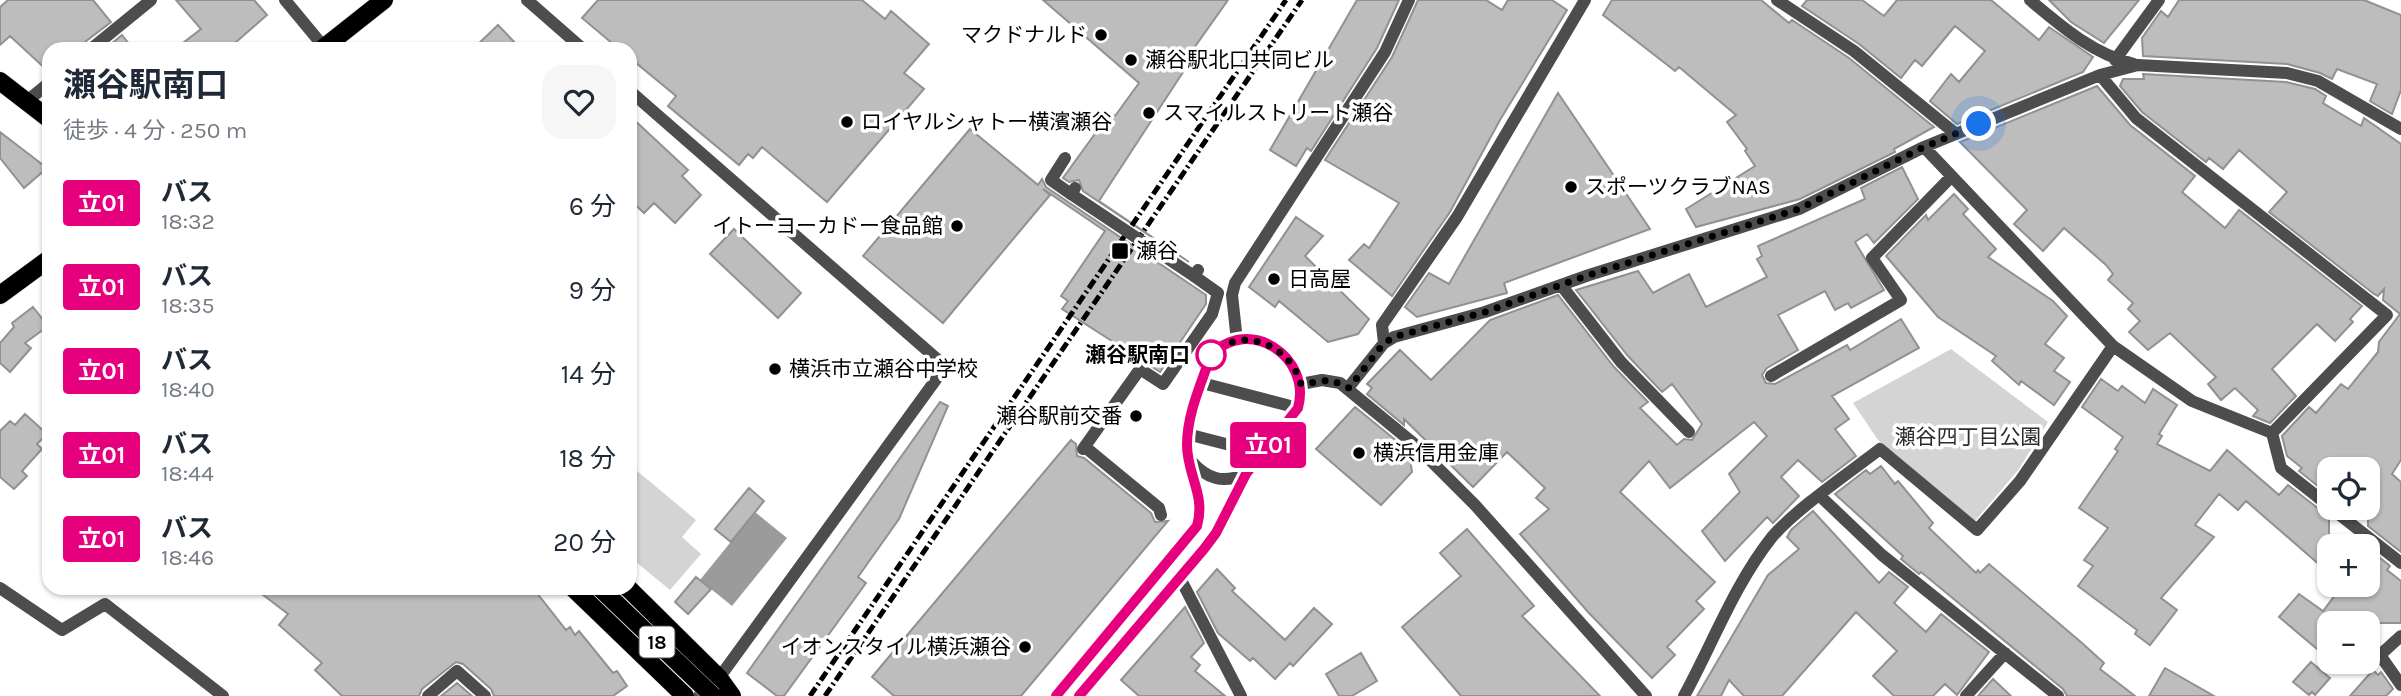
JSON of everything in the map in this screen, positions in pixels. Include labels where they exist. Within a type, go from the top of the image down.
[{"type":"main road","points":[[331,42],[384,0]]},
{"type":"main road","points":[[0,80],[42,113]]},
{"type":"main road","points":[[0,295],[42,264]]},
{"type":"main road","name":"18","points":[[580,595],[685,696]]},
{"type":"main road","name":"18","points":[[607,595],[713,696]]},
{"type":"main road","name":"18","points":[[635,595],[719,678],[732,696]]},
{"type":"street","points":[[100,42],[151,0]]},
{"type":"street","points":[[285,0],[318,42]]},
{"type":"street","points":[[527,0],[575,42]]},
{"type":"street","points":[[1237,341],[1231,295],[1235,283],[1378,62],[1409,0]]},
{"type":"street","points":[[1384,343],[1382,325],[1457,217],[1585,0]]},
{"type":"street","points":[[1777,0],[1854,51],[1956,134]]},
{"type":"street","points":[[2030,0],[2081,41],[2115,60],[2138,65],[2297,76],[2318,81],[2352,98],[2401,129]]},
{"type":"street","points":[[2115,60],[2159,0]]},
{"type":"street","points":[[1349,388],[1384,343],[1394,337],[1485,312],[1799,209],[1924,147],[2100,75],[2138,65]]},
{"type":"street","points":[[2100,75],[2136,118],[2387,315],[2272,433]]},
{"type":"street","points":[[27,101],[42,89]]},
{"type":"street","points":[[637,97],[937,359],[940,366],[940,374],[719,678],[699,696]]},
{"type":"street","points":[[1924,147],[2113,346],[2192,401],[2272,433]]},
{"type":"street","points":[[1065,158],[1051,180],[1073,191],[1196,273],[1218,293],[1209,312],[1163,384],[1140,369],[1084,448],[1159,508],[1161,515]]},
{"type":"street","points":[[1771,376],[1901,300],[1872,258],[1951,177]]},
{"type":"street","points":[[1561,285],[1621,362],[1689,432]]},
{"type":"street","points":[[1056,696],[1197,526],[1201,501],[1188,459],[1187,434],[1211,355],[1217,349],[1237,341],[1266,343],[1280,351],[1298,373],[1301,384],[1298,408],[1246,474],[1216,533],[1079,696]]},
{"type":"street","points":[[1684,696],[1720,620],[1773,536],[1820,496],[1880,449],[1978,530],[2020,481],[2113,346]]},
{"type":"street","points":[[1301,384],[1331,380],[1349,388],[1413,443],[1475,505],[1646,696]]},
{"type":"street","points":[[1202,383],[1298,408]]},
{"type":"street","points":[[2272,433],[2281,468],[2317,497]]},
{"type":"street","points":[[1187,434],[1261,453]]},
{"type":"street","points":[[1188,459],[1206,475],[1217,480],[1228,480],[1246,474]]},
{"type":"street","points":[[1820,496],[1882,555],[2058,696]]},
{"type":"street","points":[[2346,520],[2401,563]]},
{"type":"street","points":[[1180,578],[1241,696]]},
{"type":"street","points":[[0,588],[62,630],[105,604],[223,696]]},
{"type":"street","points":[[2401,636],[2380,655],[2401,685]]},
{"type":"street","points":[[1966,696],[2005,653]]},
{"type":"street","points":[[428,696],[457,671],[485,696]]},
{"type":"green space","name":"瀬谷四丁目公園","points":[[1951,349],[2048,422],[2019,469],[1975,521],[1878,440],[1853,403]]},
{"type":"green space","points":[[637,471],[696,520],[682,537],[701,554],[670,590],[637,563]]},
{"type":"shaded area","points":[[755,512],[787,538],[732,606],[700,580]]},
{"type":"building","points":[[8,0],[93,0],[111,22],[85,42],[42,42],[42,66],[10,36],[0,45],[0,7]]},
{"type":"building","points":[[176,0],[254,0],[267,15],[236,42],[184,42],[201,29]]},
{"type":"building","points":[[598,0],[862,0],[885,19],[891,11],[929,44],[904,73],[924,89],[827,202],[762,147],[753,158],[748,154],[739,165],[668,106],[676,96],[637,64],[637,42],[611,42],[582,18]]},
{"type":"building","points":[[1043,0],[1228,0],[1187,58],[1191,60],[1099,201],[1189,262],[1083,191],[1079,180],[1069,182],[1063,178],[1110,113],[1115,116],[1139,83]]},
{"type":"building","points":[[1357,0],[1399,0],[1377,48],[1311,151],[1307,148],[1296,166],[1270,150]]},
{"type":"building","points":[[1418,0],[1486,0],[1502,10],[1508,0],[1552,0],[1567,10],[1500,120],[1450,212],[1392,296],[1349,260],[1364,244],[1369,248],[1399,203],[1325,160],[1392,57]]},
{"type":"building","points":[[1612,0],[1761,0],[1789,23],[1792,20],[1849,58],[1934,127],[1894,149],[1895,152],[1800,199],[1696,227],[1686,209],[1755,166],[1745,151],[1747,149],[1727,122],[1736,115],[1679,67],[1675,71],[1603,15]]},
{"type":"building","points":[[1807,0],[1862,0],[1884,16],[1897,0],[1991,0],[2039,40],[2049,27],[2093,57],[2083,72],[1957,124],[1930,101],[1951,74],[1959,82],[1985,51],[1955,26],[1922,66],[1915,60],[1901,78],[1859,44],[1802,6]]},
{"type":"building","points":[[2049,0],[2139,0],[2104,43],[2071,22]]},
{"type":"building","points":[[2179,0],[2364,0],[2401,15],[2401,90],[2392,114],[2370,101],[2377,84],[2337,69],[2332,79],[2287,64],[2143,56],[2142,38],[2161,11],[2168,17]]},
{"type":"building","points":[[498,25],[514,42],[480,42]]},
{"type":"building","points":[[122,35],[128,42],[114,42]]},
{"type":"building","points":[[2143,74],[2286,82],[2315,89],[2326,96],[2323,103],[2361,126],[2364,118],[2401,144],[2401,460],[2392,474],[2401,482],[2401,552],[2368,526],[2368,520],[2380,520],[2380,457],[2317,457],[2317,485],[2299,471],[2302,468],[2287,456],[2282,436],[2309,407],[2316,413],[2341,384],[2348,389],[2378,352],[2379,342],[2400,314],[2383,300],[2384,289],[2378,296],[2374,294],[2269,212],[2287,192],[2239,150],[2223,169],[2209,158],[2206,162],[2142,112],[2120,86],[2123,79],[2144,79]]},
{"type":"building","points":[[2097,86],[2130,125],[2195,176],[2182,192],[2225,228],[2239,210],[2362,306],[2350,319],[2353,322],[2335,341],[2317,324],[2272,369],[2296,396],[2270,423],[2253,416],[2258,410],[2235,388],[2221,400],[2208,384],[2216,377],[2170,333],[2148,350],[2129,332],[2140,321],[2128,309],[2133,303],[2108,280],[2113,274],[2106,265],[2064,228],[2043,251],[2014,224],[2027,210],[1960,142]]},
{"type":"building","points":[[1558,93],[1650,229],[1504,283],[1507,293],[1417,317],[1405,307],[1429,273],[1449,284]]},
{"type":"building","points":[[637,123],[688,170],[682,176],[701,195],[675,223],[654,203],[644,213],[637,206]]},
{"type":"building","points":[[970,129],[1038,185],[1042,179],[1046,187],[1206,295],[1206,304],[1160,372],[1062,309],[1068,301],[1061,296],[1105,231],[1043,189],[1050,195],[943,323],[863,256]]},
{"type":"building","points":[[0,132],[42,164],[42,172],[24,188],[0,158]]},
{"type":"building","points":[[1902,167],[1918,199],[1874,243],[1867,234],[1855,242],[1884,290],[1851,308],[1848,303],[1835,310],[1825,291],[1778,315],[1798,350],[1767,368],[1762,375],[1766,383],[1775,384],[1847,345],[1850,350],[1901,319],[1919,348],[1832,396],[1849,419],[1835,429],[1856,456],[1822,482],[1798,460],[1781,477],[1799,496],[1773,523],[1767,517],[1725,561],[1702,531],[1740,492],[1729,474],[1767,436],[1754,422],[1670,488],[1649,461],[1620,492],[1715,582],[1696,601],[1704,609],[1667,647],[1675,655],[1652,678],[1588,612],[1520,534],[1549,509],[1536,498],[1545,488],[1507,452],[1473,487],[1404,419],[1404,425],[1367,394],[1372,388],[1367,384],[1400,350],[1431,380],[1490,320],[1558,295],[1614,367],[1648,402],[1640,408],[1677,445],[1684,439],[1692,440],[1702,424],[1672,384],[1662,392],[1628,356],[1576,290],[1638,271],[1653,293],[1689,274],[1706,307],[1767,277],[1757,259],[1762,256],[1758,246],[1865,199],[1861,188]]},
{"type":"building","points":[[1954,194],[1968,209],[1963,214],[1996,249],[1988,257],[2053,301],[2067,316],[2045,344],[2064,358],[2054,371],[2070,382],[2054,405],[2021,381],[2019,385],[1992,361],[1996,356],[1938,317],[1886,256],[1926,215],[1928,220]]},
{"type":"building","points":[[1296,217],[1323,236],[1305,256],[1369,319],[1358,334],[1328,342],[1279,301],[1275,307],[1249,287]]},
{"type":"building","points":[[734,229],[801,293],[778,318],[710,254]]},
{"type":"building","points":[[33,307],[42,318],[42,330],[25,343],[31,348],[10,372],[0,363],[0,343],[14,327],[12,323]]},
{"type":"building","points":[[2101,379],[2118,391],[2122,386],[2145,403],[2153,389],[2177,405],[2159,434],[2162,436],[2157,444],[2210,471],[2227,450],[2279,495],[2288,485],[2317,508],[2317,520],[2329,520],[2329,534],[2317,534],[2317,563],[2246,501],[2238,510],[2219,494],[2195,525],[2214,537],[2161,598],[2177,610],[2150,645],[2135,634],[2137,630],[2078,586],[2093,566],[2084,560],[2108,528],[2079,508],[2118,451],[2115,449],[2123,437],[2082,407]]},
{"type":"building","points":[[940,402],[948,406],[899,519],[858,577],[866,583],[784,696],[777,696],[747,673]]},
{"type":"building","points":[[1355,407],[1409,451],[1412,472],[1381,505],[1316,449]]},
{"type":"building","points":[[25,414],[42,429],[42,439],[37,444],[42,449],[22,471],[27,476],[14,489],[0,477],[0,431],[10,421],[15,425]]},
{"type":"building","points":[[1071,440],[1076,444],[1077,456],[1084,458],[1151,513],[1155,522],[1168,521],[1021,696],[894,696],[872,677]]},
{"type":"building","points":[[1881,466],[1895,484],[1898,481],[1933,523],[1929,528],[1976,573],[1978,570],[1980,573],[1989,564],[2082,643],[2104,663],[2100,669],[2135,696],[2067,696],[2063,689],[1921,572],[1919,574],[1901,559],[1903,556],[1835,494],[1866,470],[1870,474]]},
{"type":"building","points":[[749,488],[764,501],[731,542],[715,529]]},
{"type":"building","points":[[1813,511],[1879,583],[1889,572],[1908,587],[1894,603],[1926,632],[1941,614],[1989,652],[1957,695],[1945,684],[1933,696],[1894,696],[1873,676],[1897,651],[1856,612],[1782,696],[1744,696],[1729,680],[1721,696],[1697,696],[1768,575],[1799,549],[1787,537],[1791,530]]},
{"type":"building","points":[[1467,529],[1534,606],[1522,616],[1600,696],[1461,696],[1402,627],[1461,576],[1440,553]]},
{"type":"building","points":[[2380,558],[2390,566],[2387,570],[2401,581],[2401,623],[2380,623],[2380,611],[2323,611],[2334,597],[2380,597]]},
{"type":"building","points":[[1217,569],[1235,588],[1232,591],[1285,640],[1314,608],[1332,624],[1293,666],[1290,663],[1275,679],[1253,658],[1250,661],[1218,633],[1197,592]]},
{"type":"building","points":[[696,577],[711,589],[688,614],[675,602]]},
{"type":"building","points":[[2299,594],[2323,611],[2317,611],[2317,649],[2279,617]]},
{"type":"building","points":[[263,595],[538,595],[566,630],[570,627],[575,635],[579,631],[613,673],[617,671],[627,686],[613,696],[494,696],[491,689],[463,664],[456,662],[422,689],[419,696],[342,696],[315,670],[322,663],[279,625],[288,614]]},
{"type":"building","points":[[1185,607],[1204,643],[1191,657],[1200,665],[1195,671],[1225,696],[1139,696],[1121,680]]},
{"type":"building","points":[[1361,653],[1377,681],[1352,696],[1339,696],[1326,674]]},
{"type":"building","points":[[2311,662],[2317,667],[2317,674],[2325,674],[2330,678],[2315,695],[2312,692],[2309,695],[2293,682]]},
{"type":"building","points":[[2165,668],[2214,696],[2149,696]]},
{"type":"building","points":[[2381,672],[2393,689],[2386,696],[2350,696],[2369,674],[2378,675]]},
{"type":"building","points":[[1993,679],[2011,696],[1978,696]]},
{"type":"building","points":[[457,683],[472,696],[441,696]]},
{"type":"railway","points":[[810,696],[1286,0]]},
{"type":"railway","points":[[825,696],[1302,0]]},
{"type":"bus line","name":"立01","points":[[1056,696],[1190,538],[1197,526],[1201,501],[1188,459],[1187,434],[1189,419],[1211,355],[1227,343],[1266,343],[1280,351],[1298,373],[1301,396],[1298,408],[1246,474],[1216,533],[1204,549],[1079,696]]},
{"type":"place","name":"マクドナルド","points":[[1101,35]]},
{"type":"place","name":"瀬谷駅北口共同ビル","points":[[1131,60]]},
{"type":"place","name":"スマイルストリート瀬谷","points":[[1149,113]]},
{"type":"place","name":"ロイヤルシャトー横濱瀬谷","points":[[847,122]]},
{"type":"place","name":"スポーツクラブNAS","points":[[1571,187]]},
{"type":"place","name":"イトーヨーカドー食品館","points":[[957,226]]},
{"type":"place","name":"瀬谷","points":[[1120,251]]},
{"type":"place","name":"日高屋","points":[[1274,279]]},
{"type":"place","name":"瀬谷駅南口","points":[[1211,355]]},
{"type":"place","name":"横浜市立瀬谷中学校","points":[[775,369]]},
{"type":"place","name":"瀬谷駅前交番","points":[[1136,416]]},
{"type":"place","name":"横浜信用金庫","points":[[1359,453]]},
{"type":"place","name":"イオンスタイル横浜瀬谷","points":[[1025,647]]},
{"type":"route","points":[[1211,355],[1227,343],[1266,343],[1289,360],[1298,373],[1301,384],[1331,380],[1349,388],[1384,343],[1394,337],[1485,312],[1589,275],[1799,209],[1924,147],[1979,124]]}]
